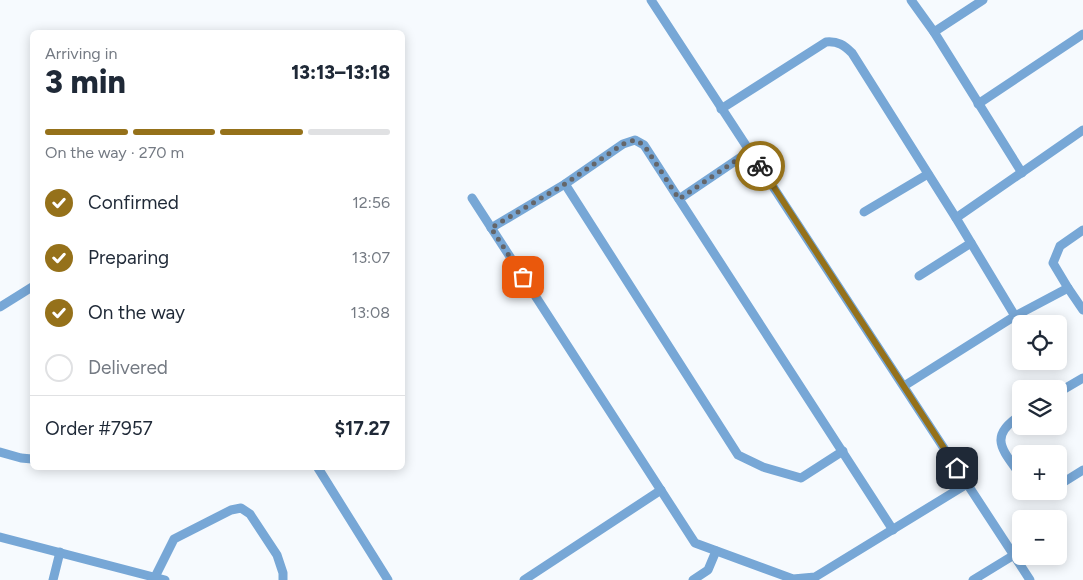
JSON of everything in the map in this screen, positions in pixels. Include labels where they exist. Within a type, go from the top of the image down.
[{"type":"street","points":[[650,0],[1012,552]]},
{"type":"street","points":[[911,0],[934,32],[1022,173]]},
{"type":"street","points":[[934,32],[983,0]]},
{"type":"street","points":[[978,104],[1083,34]]},
{"type":"street","points":[[721,109],[826,42],[840,43],[852,53],[1015,315]]},
{"type":"street","points":[[956,218],[1083,130]]},
{"type":"street","points":[[491,228],[565,184],[623,144],[635,140],[644,145],[893,530]]},
{"type":"street","points":[[679,199],[750,151]]},
{"type":"street","points":[[864,212],[928,174]]},
{"type":"street","points":[[565,184],[738,456],[763,467],[801,478],[842,451]]},
{"type":"street","points":[[472,198],[695,543],[793,579],[815,577],[967,484]]},
{"type":"street","points":[[1083,230],[1060,246],[1053,263],[1083,310]]},
{"type":"street","points":[[919,276],[971,243]]},
{"type":"street","points":[[1018,315],[1068,288]]},
{"type":"street","points":[[0,307],[30,289]]},
{"type":"street","points":[[904,386],[1012,318]]},
{"type":"street","points":[[1067,387],[1083,378]]},
{"type":"street","points":[[1012,421],[1004,430],[1000,440],[1002,448],[1012,463]]},
{"type":"street","points":[[0,452],[30,459]]},
{"type":"street","points":[[319,470],[388,580]]},
{"type":"street","points":[[1067,480],[1083,470]]},
{"type":"street","points":[[524,580],[661,490]]},
{"type":"street","points":[[155,577],[174,539],[231,510],[241,508],[250,514],[277,554],[283,573],[283,580]]},
{"type":"street","points":[[0,537],[165,580]]},
{"type":"street","points":[[693,580],[708,570],[716,551]]},
{"type":"street","points":[[53,580],[60,552]]},
{"type":"street","points":[[973,580],[1012,556]]},
{"type":"street","points":[[1020,565],[1030,580]]},
{"type":"way so far","points":[[523,277],[491,228],[565,184],[623,144],[635,140],[644,145],[679,199],[750,151],[760,166]]},
{"type":"route","points":[[760,166],[957,468]]}]
